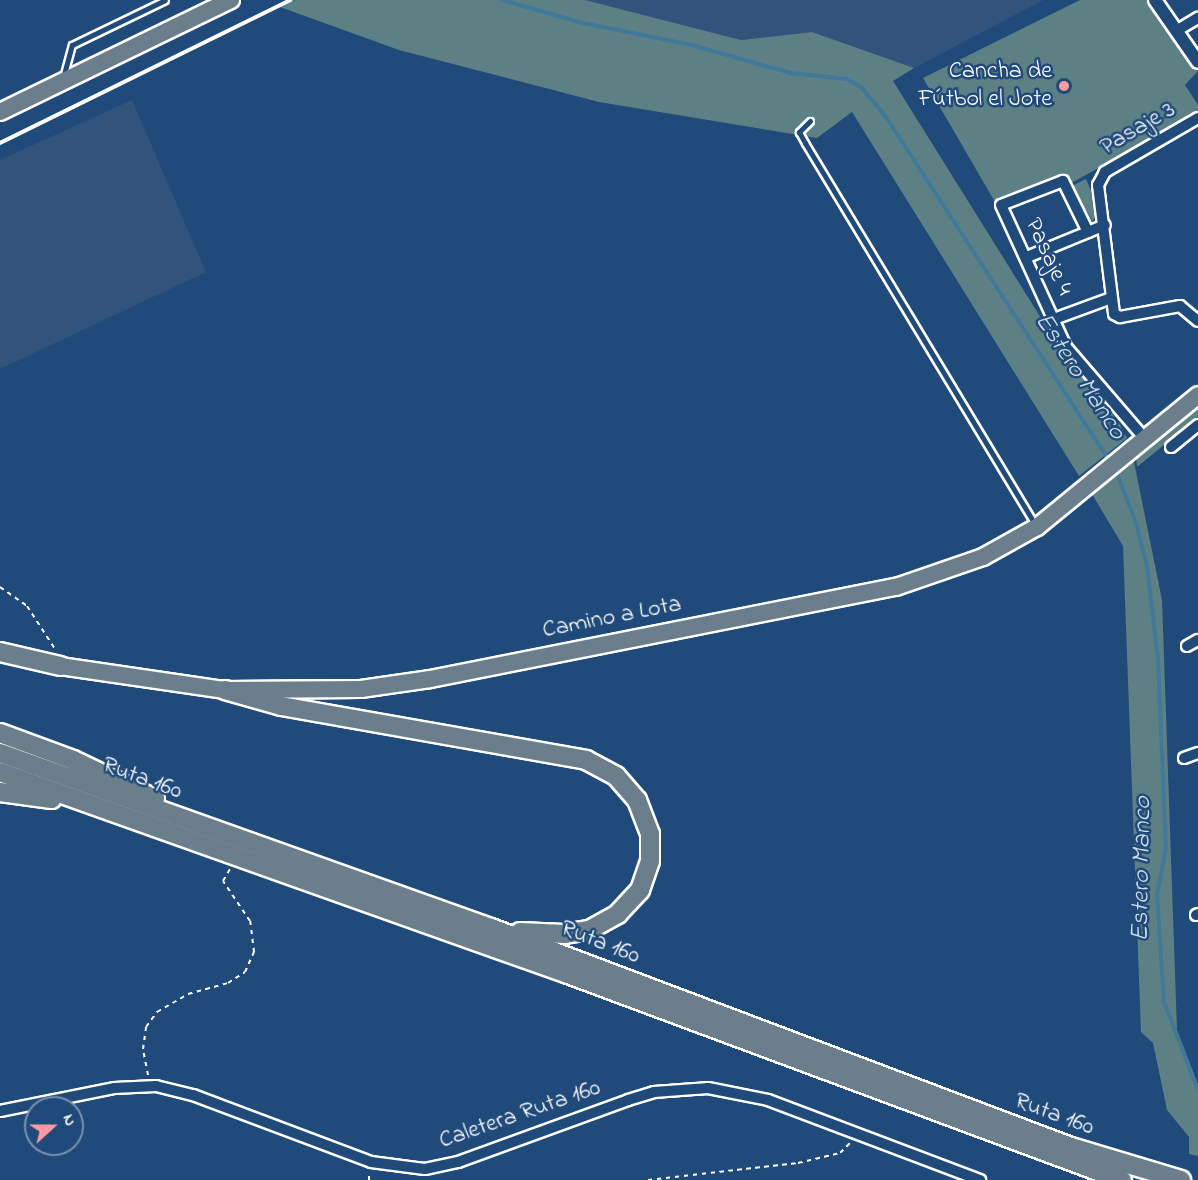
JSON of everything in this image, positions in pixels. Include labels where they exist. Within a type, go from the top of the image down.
[{"type":"highway","points":[[0,651],[60,666]]},
{"type":"highway","points":[[0,661],[60,666]]},
{"type":"highway","points":[[225,690],[281,706],[586,760],[624,783],[642,809],[651,848],[648,871],[634,899],[609,920],[577,933],[491,928]]},
{"type":"highway","points":[[0,733],[110,776],[201,826]]},
{"type":"highway","name":"Ruta 160","points":[[0,753],[491,928],[1071,1147],[1181,1180]]},
{"type":"highway","name":"Ruta 160","points":[[0,772],[568,974],[1113,1178]]},
{"type":"highway","points":[[0,792],[100,807]]},
{"type":"main road","points":[[0,112],[231,0]]},
{"type":"main road","name":"Camino a Lota","points":[[60,666],[225,690],[326,692],[395,685],[873,591],[963,566],[1036,527],[1198,395]]},
{"type":"street","points":[[1155,0],[1198,62]]},
{"type":"street","points":[[1176,31],[1198,18]]},
{"type":"street","name":"Pasaje 3","points":[[1105,225],[1100,176],[1198,118]]},
{"type":"street","name":"Pasaje 4","points":[[1088,232],[1063,181],[1001,205],[1027,257],[1066,347],[1140,443]]},
{"type":"street","points":[[1027,257],[1105,225],[1114,314],[1120,317],[1177,306],[1187,309],[1198,321]]},
{"type":"street","points":[[1054,320],[1111,298]]},
{"type":"street","points":[[1171,447],[1198,425]]},
{"type":"street","points":[[1187,646],[1198,640]]},
{"type":"street","points":[[1184,758],[1198,753]]},
{"type":"street","name":"Caletera Ruta 160","points":[[0,1111],[114,1088],[156,1086],[194,1095],[371,1162],[411,1169],[458,1162],[628,1100],[681,1089],[737,1091],[980,1180]]},
{"type":"lane","points":[[62,83],[72,45],[165,0]]},
{"type":"lane","points":[[810,121],[799,132],[1036,527]]},
{"type":"path","points":[[0,587],[27,606],[52,640],[60,666]]},
{"type":"path","points":[[156,1086],[147,1073],[143,1049],[146,1027],[169,1003],[228,983],[245,972],[254,952],[250,921],[223,881],[237,856]]},
{"type":"path","points":[[648,1180],[840,1154],[854,1132]]},
{"type":"shaded area","points":[[585,0],[1043,0],[914,68],[812,32],[741,40]]},
{"type":"shaded area","points":[[132,100],[206,272],[0,369],[0,160]]},
{"type":"green space","points":[[295,0],[585,0],[741,40],[812,32],[914,68],[893,81],[1051,334],[1119,423],[1127,438],[1079,476],[852,112],[817,138],[599,102],[399,50],[280,7]]},
{"type":"green space","name":"Cancha de Fútbol el Jote","points":[[1080,0],[1148,0],[1198,71],[1185,85],[1198,105],[1198,112],[1068,185],[1064,177],[995,202],[923,78]]},
{"type":"green space","points":[[1086,179],[1100,213],[1092,221],[1072,186]]},
{"type":"green space","points":[[1198,403],[1198,417],[1137,467],[1136,456]]},
{"type":"green space","points":[[1133,457],[1162,600],[1177,1030],[1198,1085],[1198,1156],[1189,1154],[1189,1137],[1167,1110],[1153,1043],[1141,1032],[1123,546],[1092,494]]},
{"type":"waterway","name":"Estero Manco","points":[[502,0],[583,23],[692,45],[791,73],[847,79],[861,87],[886,117],[1109,460]]},
{"type":"waterway","name":"Estero Manco","points":[[1115,469],[1135,520],[1147,566],[1158,659],[1166,848],[1157,894],[1164,1002],[1198,1090]]},
{"type":"railway","points":[[0,143],[291,0]]},
{"type":"place","name":"Cancha de Fútbol el Jote","points":[[1064,86]]}]
